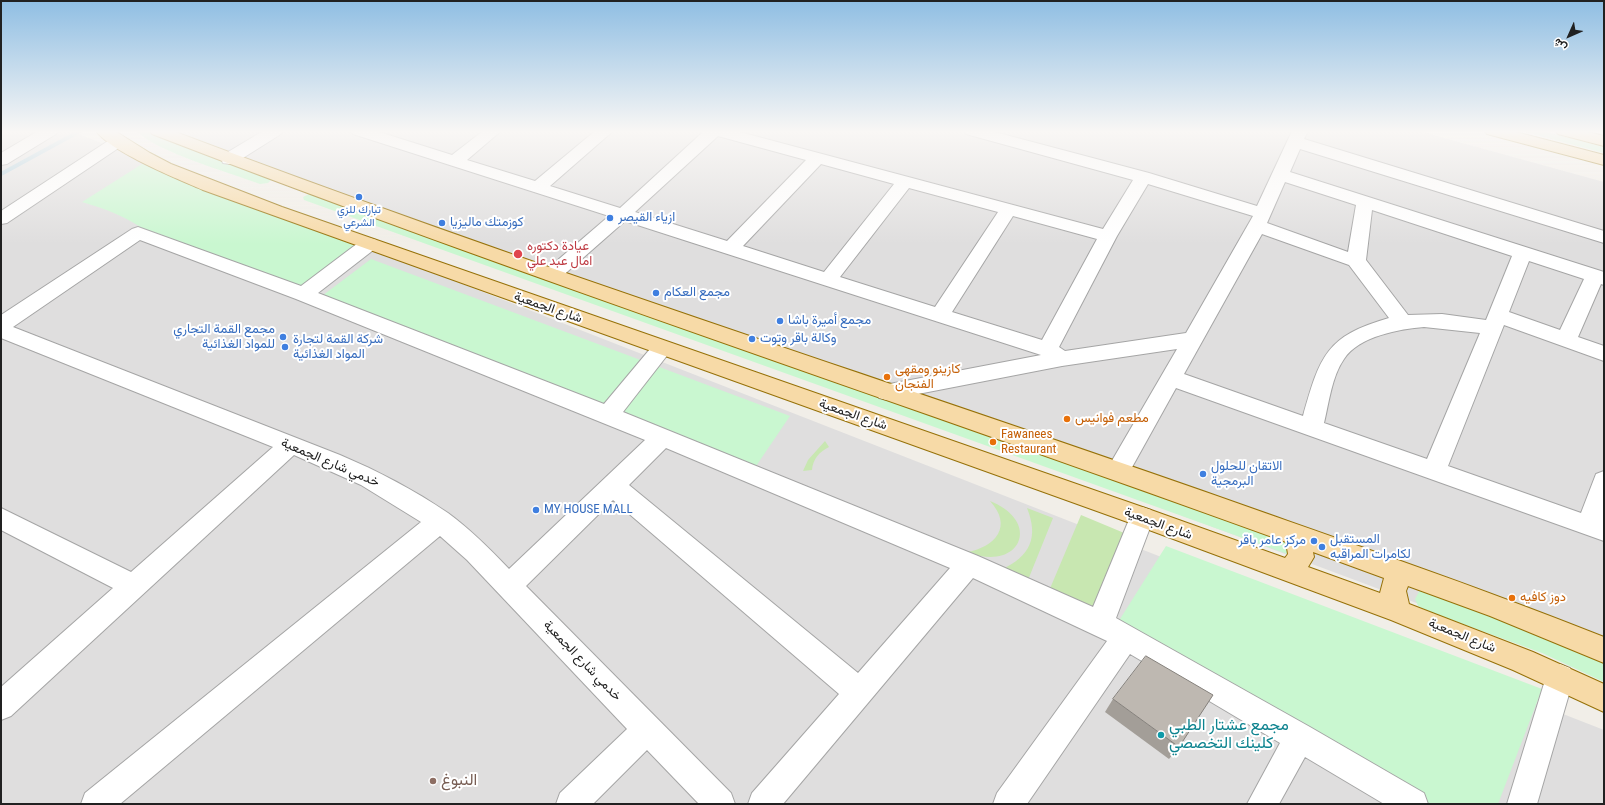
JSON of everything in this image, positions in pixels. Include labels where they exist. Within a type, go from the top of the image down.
[{"type":"main road","name":"شارع الجمعية","points":[[169,169],[279,212],[1142,517],[1400,612],[1560,677],[1604,698]]},
{"type":"main road","points":[[255,169],[552,276],[1118,470],[1296,536],[1498,607],[1604,650]]},
{"type":"main road","points":[[241,197],[265,190],[271,186],[277,177]]},
{"type":"main road","points":[[279,212],[280,207],[288,198],[311,190]]},
{"type":"main road","points":[[1286,571],[1298,563],[1301,557],[1301,550],[1296,536]]},
{"type":"main road","points":[[1400,612],[1395,604],[1392,589],[1394,582],[1404,574]]},
{"type":"street","points":[[1,218],[67,169]]},
{"type":"street","points":[[479,169],[940,315],[1055,354]]},
{"type":"street","points":[[538,187],[560,169]]},
{"type":"street","points":[[552,276],[673,169]]},
{"type":"street","points":[[731,248],[807,169]]},
{"type":"street","points":[[856,169],[1108,236]]},
{"type":"street","points":[[1112,169],[1143,177],[1260,219],[1356,261],[1402,321]]},
{"type":"street","points":[[1118,470],[1172,378],[1260,219],[1283,169]]},
{"type":"street","points":[[1398,169],[1604,236]]},
{"type":"street","points":[[1281,174],[1599,278],[1566,340]]},
{"type":"street","points":[[1055,354],[1108,236],[1143,177]]},
{"type":"street","points":[[828,279],[905,182]]},
{"type":"street","points":[[1356,261],[1365,201]]},
{"type":"street","points":[[940,315],[1009,209]]},
{"type":"street","points":[[1,326],[138,233],[303,294],[608,415],[969,564],[1100,623],[1126,637],[1413,804]]},
{"type":"street","points":[[303,294],[369,244]]},
{"type":"street","points":[[1434,471],[1523,253]]},
{"type":"street","points":[[1311,428],[1324,385],[1337,353],[1349,342],[1373,328],[1402,321],[1495,322],[1566,340],[1604,354]]},
{"type":"street","name":"خدمي شارع الجمعية","points":[[1,330],[369,478],[440,521],[510,585],[720,804]]},
{"type":"street","points":[[887,392],[1055,354],[1193,340]]},
{"type":"street","points":[[608,415],[662,348]]},
{"type":"street","points":[[1172,378],[1596,528],[1604,481]]},
{"type":"street","points":[[510,585],[662,438]]},
{"type":"street","points":[[1,706],[290,445]]},
{"type":"street","points":[[613,486],[859,692]]},
{"type":"street","points":[[1100,623],[1142,517]]},
{"type":"street","points":[[1,518],[134,586]]},
{"type":"street","points":[[96,804],[440,521]]},
{"type":"street","points":[[763,804],[969,564]]},
{"type":"street","points":[[1008,804],[1126,637]]},
{"type":"street","points":[[1522,804],[1560,677]]},
{"type":"street","points":[[571,804],[648,729]]},
{"type":"street","points":[[1262,804],[1300,737]]},
{"type":"shaded area","points":[[1,169],[167,169],[1604,730],[1604,804],[1,804]]},
{"type":"shaded area","points":[[253,169],[1555,169],[1604,182],[1604,673]]},
{"type":"green space","points":[[135,169],[154,169],[363,245],[301,296],[148,232],[116,214],[82,202]]},
{"type":"green space","points":[[215,169],[243,169],[272,179],[268,183],[260,184]]},
{"type":"green space","points":[[311,193],[1284,541],[1292,544],[1293,556],[304,200],[303,197]]},
{"type":"green space","points":[[371,259],[790,416],[750,475],[314,302]]},
{"type":"green space","points":[[825,441],[829,447],[817,456],[812,470],[803,471],[808,460]]},
{"type":"green space","points":[[990,501],[1006,510],[1016,521],[1020,532],[1018,542],[1012,551],[1000,556],[985,557],[967,552],[986,545],[998,534],[1000,519],[997,510]]},
{"type":"green space","points":[[1027,508],[1053,518],[1028,580],[1001,570],[1019,559],[1029,545],[1032,537],[1032,528],[1031,519]]},
{"type":"green space","points":[[1081,515],[1129,535],[1096,621],[1046,598]]},
{"type":"green space","points":[[1166,546],[1542,689],[1498,804],[1414,804],[1115,627]]},
{"type":"green space","points":[[1420,590],[1547,638],[1604,664],[1604,682],[1542,653],[1430,612],[1418,606],[1415,599]]},
{"type":"building","name":"مجمع عشتار الطبي كلينك التخصصي","points":[[1146,656],[1213,695],[1179,747],[1113,699]]},
{"type":"waterway","points":[[1,174],[11,169]]},
{"type":"place","name":"تبارك للزي الشرعي","points":[[359,197]]},
{"type":"place","name":"ازياء القيصر","points":[[610,218]]},
{"type":"place","name":"كوزمتك ماليزيا","points":[[442,223]]},
{"type":"place","name":"عيادة دكتوره امال عبد علي","points":[[518,254]]},
{"type":"place","name":"مجمع العكام","points":[[656,293]]},
{"type":"place","name":"مجمع أميرة باشا","points":[[780,321]]},
{"type":"place","name":"مجمع القمة التجاري للمواد الغذائية","points":[[283,337]]},
{"type":"place","name":"وكالة باقر وتوت","points":[[752,339]]},
{"type":"place","name":"شركة القمة لتجارة المواد الغذائية","points":[[285,347]]},
{"type":"place","name":"كازينو ومقهى الفنجان","points":[[887,377]]},
{"type":"place","name":"مطعم فوانيس","points":[[1067,419]]},
{"type":"place","name":"Fawanees Restaurant","points":[[993,442]]},
{"type":"place","name":"الاتقان للحلول البرمجية","points":[[1203,474]]},
{"type":"place","name":"MY HOUSE MALL","points":[[536,510]]},
{"type":"place","name":"مركز عامر باقر","points":[[1314,541]]},
{"type":"place","name":"المستقبل لكامرات المراقبه","points":[[1322,547]]},
{"type":"place","name":"دوز كافيه","points":[[1512,598]]},
{"type":"place","name":"مجمع عشتار الطبي كلينك التخصصي","points":[[1161,735]]},
{"type":"place","name":"النبوغ","points":[[433,781]]}]
